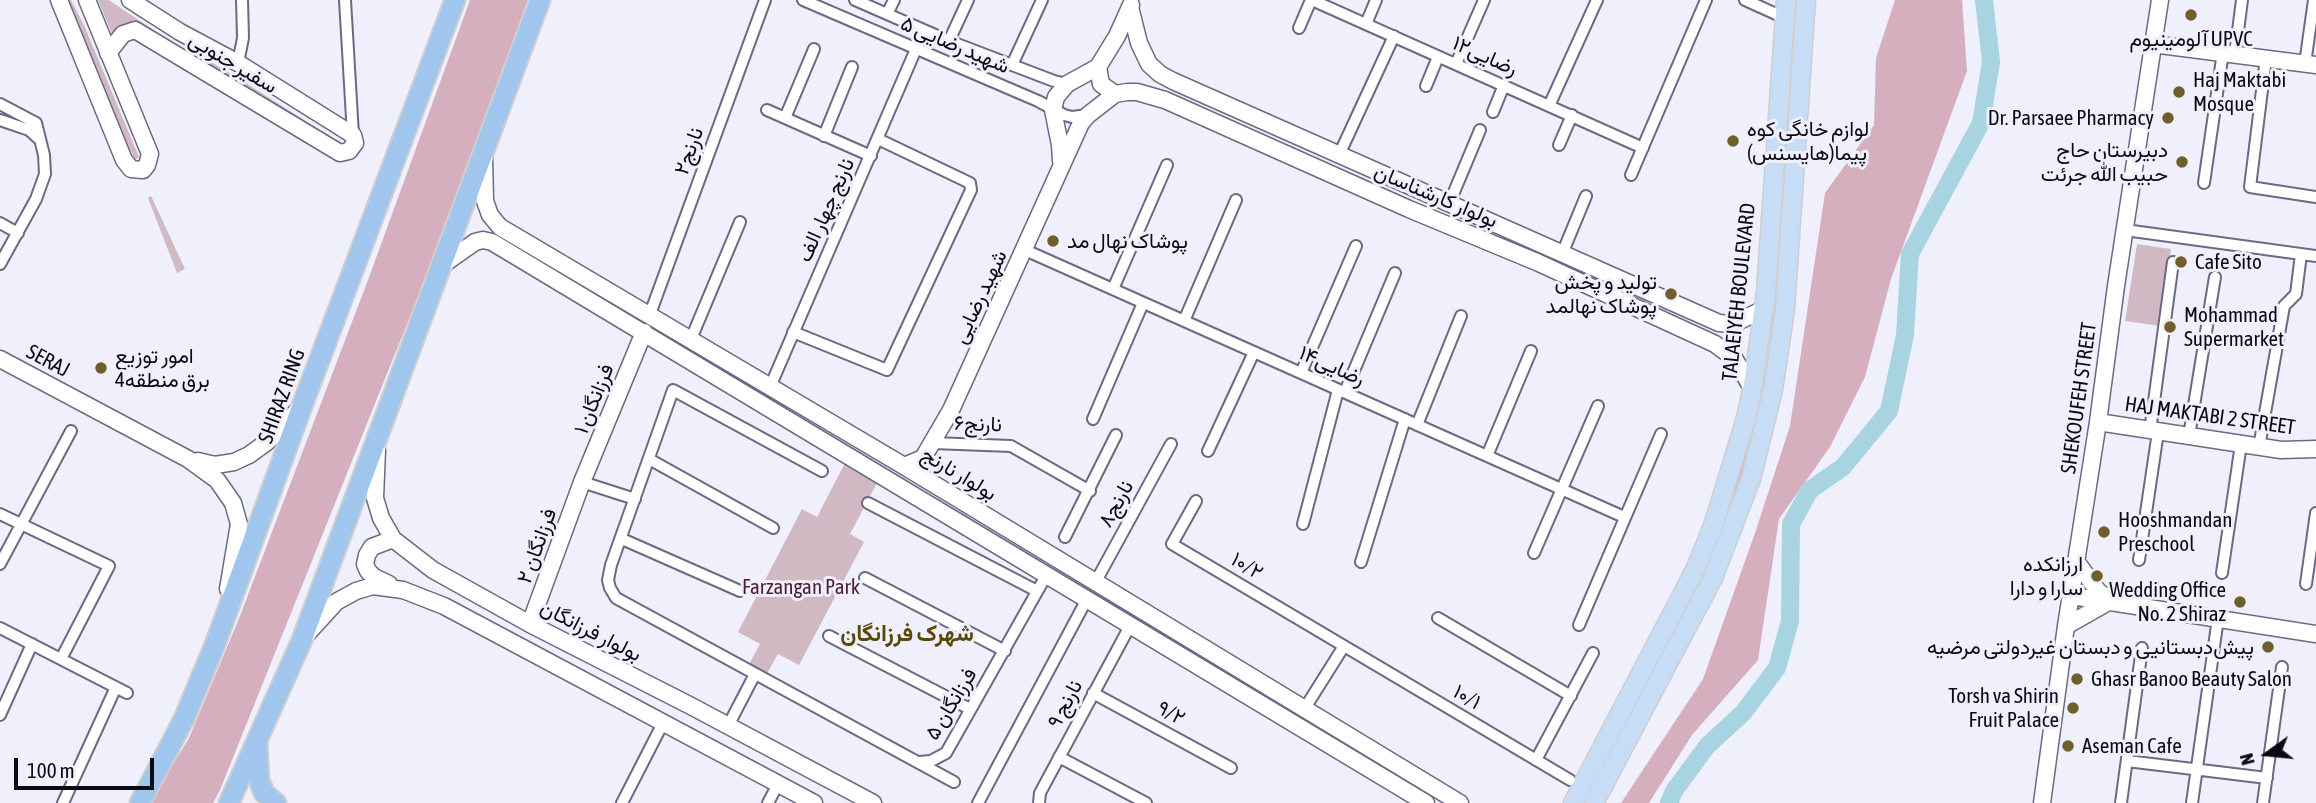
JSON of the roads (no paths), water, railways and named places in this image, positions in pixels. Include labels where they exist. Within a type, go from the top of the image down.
[{"type":"highway","name":"SHIRAZ RING","points":[[140,803],[184,719],[216,642],[455,0]]},
{"type":"highway","points":[[229,803],[302,640],[540,0]]},
{"type":"highway","points":[[257,741],[259,779],[264,793],[276,803]]},
{"type":"main road","name":"TALAEIYEH BOULEVARD","points":[[1594,803],[1713,578],[1751,479],[1773,390],[1784,309],[1806,0]]},
{"type":"main road","name":"TALAEIYEH BOULEVARD","points":[[1573,803],[1695,570],[1730,474],[1752,388],[1764,309],[1786,9]]},
{"type":"main road","points":[[1660,639],[1677,649]]},
{"type":"street","points":[[59,0],[124,160],[131,169],[143,170],[150,154],[87,0]]},
{"type":"street","points":[[80,0],[99,31]]},
{"type":"street","name":"سفیر جنوبی","points":[[108,53],[123,34],[135,30],[340,153],[349,150],[355,143],[353,135],[238,63],[180,32],[147,6],[130,0]]},
{"type":"street","points":[[238,63],[243,38],[242,0]]},
{"type":"street","points":[[345,0],[353,135]]},
{"type":"street","name":"نارنج۲","points":[[650,314],[765,0]]},
{"type":"street","name":"شهید رضایی ۵","points":[[803,0],[1053,110],[1072,117],[1088,115]]},
{"type":"street","name":"شهید رضایی ۵","points":[[855,0],[948,41],[1067,84]]},
{"type":"street","points":[[887,14],[894,0]]},
{"type":"street","points":[[948,41],[968,0]]},
{"type":"street","points":[[1012,91],[1017,66],[1042,0]]},
{"type":"street","points":[[1299,28],[1311,0]]},
{"type":"street","name":"رضایی۱۲","points":[[1311,0],[1643,148]]},
{"type":"street","points":[[1366,24],[1376,0]]},
{"type":"street","points":[[1455,64],[1484,0]]},
{"type":"street","points":[[1549,106],[1597,0]]},
{"type":"street","points":[[1631,174],[1706,0]]},
{"type":"street","points":[[1745,0],[1786,9]]},
{"type":"street","name":"SHEKOUFEH STREET","points":[[2042,803],[2160,0]]},
{"type":"street","points":[[2204,183],[2242,0]]},
{"type":"street","points":[[2152,44],[2311,64],[2314,0]]},
{"type":"street","points":[[1053,110],[1056,97],[1067,84],[1098,67],[1132,4]]},
{"type":"street","name":"بولوار کارشناسان","points":[[1132,4],[1139,43],[1149,64],[1160,74],[1720,323]]},
{"type":"street","points":[[169,50],[180,32]]},
{"type":"street","points":[[1116,36],[1127,36],[1139,43]]},
{"type":"street","points":[[1339,155],[1394,36]]},
{"type":"street","points":[[785,118],[814,49]]},
{"type":"street","name":"نارنج چهار الف","points":[[770,387],[916,49]]},
{"type":"street","points":[[1426,86],[1438,57]]},
{"type":"street","points":[[2266,58],[2250,187],[2316,197]]},
{"type":"street","points":[[1137,92],[1150,81],[1149,64]]},
{"type":"street","points":[[824,136],[852,67]]},
{"type":"street","points":[[1088,115],[1115,94],[1101,84],[1098,67]]},
{"type":"street","points":[[1165,100],[1161,87],[1173,81]]},
{"type":"street","points":[[1493,112],[1504,85]]},
{"type":"street","name":"بولوار کارشناسان","points":[[1115,94],[1137,92],[1165,100],[1409,209],[1539,263],[1717,345],[1734,358],[1752,388]]},
{"type":"street","points":[[0,104],[36,123],[46,174],[36,199],[0,264]]},
{"type":"street","points":[[767,110],[871,156]]},
{"type":"street","name":"شهید رضایی","points":[[1053,110],[1061,165]]},
{"type":"street","name":"شهید رضایی","points":[[933,443],[951,410],[1061,165],[1088,115]]},
{"type":"street","points":[[1559,145],[1572,116]]},
{"type":"street","points":[[0,120],[29,130],[39,139]]},
{"type":"street","points":[[1449,204],[1480,130]]},
{"type":"street","points":[[793,332],[887,370],[971,190],[970,183],[878,139]]},
{"type":"street","points":[[484,153],[485,201],[490,215],[500,227],[491,229],[489,234],[492,242]]},
{"type":"street","points":[[1113,289],[1167,165]]},
{"type":"street","points":[[1562,254],[1586,196]]},
{"type":"street","points":[[1184,321],[1236,200]]},
{"type":"street","points":[[691,339],[740,222]]},
{"type":"street","points":[[0,223],[18,233]]},
{"type":"street","name":"بولوار نارنج","points":[[500,227],[904,466],[1460,803]]},
{"type":"street","points":[[2125,230],[2316,256]]},
{"type":"street","points":[[441,266],[475,242],[492,242]]},
{"type":"street","name":"بولوار نارنج","points":[[492,242],[1426,803]]},
{"type":"street","points":[[1301,373],[1356,246]]},
{"type":"street","name":"رضایی۱۴","points":[[1024,250],[1624,517]]},
{"type":"street","points":[[2259,447],[2284,306],[2295,295],[2301,254]]},
{"type":"street","points":[[2139,560],[2173,262]]},
{"type":"street","points":[[1303,524],[1342,391],[1395,272]]},
{"type":"street","points":[[2189,436],[2215,277]]},
{"type":"street","points":[[1093,419],[1143,303]]},
{"type":"street","points":[[1720,323],[1734,324],[1764,309]]},
{"type":"street","points":[[1417,425],[1461,316]]},
{"type":"street","points":[[1717,345],[1726,338],[1728,332],[1720,323]]},
{"type":"street","name":"فرزانگان ۱","points":[[582,482],[643,332]]},
{"type":"street","points":[[1487,456],[1531,351]]},
{"type":"street","points":[[1208,451],[1254,352]]},
{"type":"street","name":"SERAJ","points":[[0,359],[188,459]]},
{"type":"street","points":[[822,471],[673,390],[611,565],[608,580],[610,588],[616,598],[954,782]]},
{"type":"street","points":[[188,459],[215,465],[234,462],[267,442],[302,406]]},
{"type":"street","points":[[1534,553],[1598,406]]},
{"type":"street","points":[[1361,562],[1405,419]]},
{"type":"street","name":"HAJ MAKTABI 2 STREET","points":[[2098,422],[2281,450],[2316,449]]},
{"type":"street","points":[[0,564],[71,431]]},
{"type":"street","name":"بولوار فرزانگان","points":[[378,432],[375,498],[381,518],[393,539],[433,570],[530,624],[873,803]]},
{"type":"street","points":[[1579,625],[1661,434]]},
{"type":"street","points":[[1065,537],[1116,435]]},
{"type":"street","name":"نارنج۶","points":[[904,466],[923,458],[933,443],[1011,446],[1090,491]]},
{"type":"street","name":"نارنج۸","points":[[1095,583],[1171,444]]},
{"type":"street","points":[[2222,573],[2241,444]]},
{"type":"street","points":[[188,459],[225,489],[233,503],[239,524],[233,569],[216,642]]},
{"type":"street","points":[[649,459],[774,528]]},
{"type":"street","points":[[582,482],[635,499]]},
{"type":"street","name":"فرزانگان ۲","points":[[530,624],[582,482]]},
{"type":"street","name":"۱۰/۲","points":[[1196,501],[1172,544],[1345,646]]},
{"type":"street","points":[[869,503],[1037,591]]},
{"type":"street","points":[[2306,584],[2316,513]]},
{"type":"street","points":[[0,514],[109,566],[61,659]]},
{"type":"street","points":[[622,538],[740,592]]},
{"type":"street","points":[[393,539],[372,547],[367,555],[365,564],[374,577],[444,606],[814,803]]},
{"type":"street","points":[[2076,561],[2098,591],[2110,601]]},
{"type":"street","name":"فرزانگان ۵","points":[[917,762],[931,761],[946,753],[1047,574]]},
{"type":"street","points":[[865,578],[1005,651]]},
{"type":"street","points":[[302,640],[336,602],[356,592],[373,586],[403,590]]},
{"type":"street","points":[[2072,596],[2316,634]]},
{"type":"street","points":[[978,803],[1087,599]]},
{"type":"street","points":[[2066,626],[2110,601]]},
{"type":"street","points":[[1438,618],[1571,696]]},
{"type":"street","points":[[2192,803],[2218,618]]},
{"type":"street","name":"نارنج ۹","points":[[1039,803],[1040,793],[1130,624]]},
{"type":"street","points":[[0,628],[127,693]]},
{"type":"street","points":[[829,636],[970,709]]},
{"type":"street","points":[[0,715],[32,644]]},
{"type":"street","points":[[1305,708],[1345,646]]},
{"type":"street","name":"۱۰/۱","points":[[1345,646],[1570,780]]},
{"type":"street","points":[[2121,803],[2142,648]]},
{"type":"street","points":[[1202,667],[1212,652]]},
{"type":"street","points":[[1536,760],[1593,653]]},
{"type":"street","points":[[2263,803],[2282,667]]},
{"type":"street","points":[[729,726],[755,674]]},
{"type":"street","points":[[63,803],[116,687]]},
{"type":"street","name":"۹/۲","points":[[1093,693],[1231,768]]},
{"type":"street","points":[[622,803],[663,723]]},
{"type":"street","points":[[1059,757],[1146,803]]},
{"type":"street","points":[[2127,761],[2267,778]]},
{"type":"street","points":[[768,803],[778,784]]},
{"type":"waterway","points":[[1669,803],[1674,791],[1707,746],[1743,713],[1777,668],[1790,621],[1791,524],[1810,490],[1843,467],[1889,411],[1905,335],[1910,254],[1981,123],[1991,62],[1984,0]]},
{"type":"place","name":"آلومینیوم UPVC","points":[[2191,15]]},
{"type":"place","name":"Haj Maktabi Mosque","points":[[2179,92]]},
{"type":"place","name":"Dr. Parsaee Pharmacy","points":[[2168,118]]},
{"type":"place","name":"لوازم خانگی کوه پیما(هایسنس)","points":[[1733,141]]},
{"type":"place","name":"دبیرستان حاج حبیب الله جرئت","points":[[2182,162]]},
{"type":"place","name":"پوشاک نهال مد","points":[[1053,241]]},
{"type":"place","name":"Cafe Sito","points":[[2181,262]]},
{"type":"place","name":"تولید و پخش پوشاک نهالمد","points":[[1671,294]]},
{"type":"place","name":"Mohammad Supermarket","points":[[2170,327]]},
{"type":"place","name":"امور توزیع برق منطقه4","points":[[101,368]]},
{"type":"place","name":"Hooshmandan Preschool","points":[[2104,532]]},
{"type":"place","name":"ارزانکده سارا و دارا","points":[[2097,576]]},
{"type":"place","name":"Wedding Office No. 2 Shiraz","points":[[2240,602]]},
{"type":"place","name":"پیش‌دبستانیی و دبستان غیردولتی مرضیه","points":[[2268,647]]},
{"type":"place","name":"Ghasr Banoo Beauty Salon","points":[[2077,679]]},
{"type":"place","name":"Torsh va Shirin Fruit Palace","points":[[2073,708]]},
{"type":"place","name":"Aseman Cafe","points":[[2068,746]]},
{"type":"district","name":"شهرک فرزانگان","points":[[907,634]]},
{"type":"park label","name":"Farzangan Park","points":[[801,587]]}]
